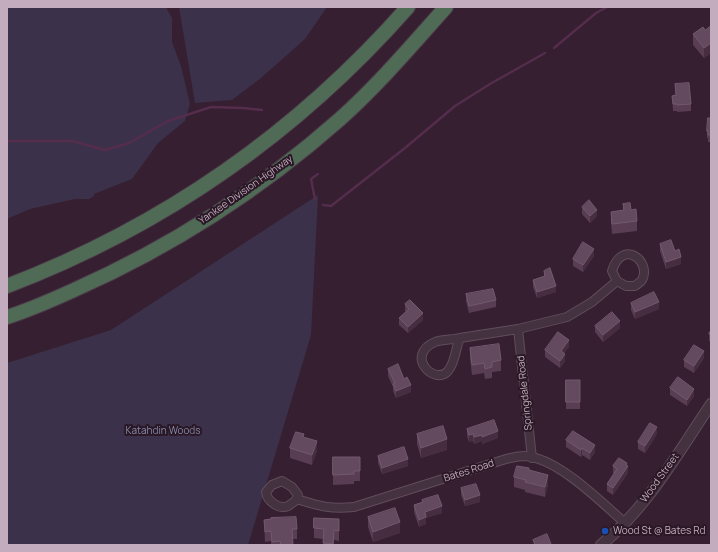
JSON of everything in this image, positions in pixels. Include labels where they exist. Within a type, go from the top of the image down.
[{"type":"highway","points":[[7,286],[117,238],[156,216],[236,165],[273,137],[356,64],[408,7]]},
{"type":"highway","name":"Yankee Division Highway","points":[[7,317],[46,302],[134,262],[176,238],[228,205],[280,168],[340,118],[399,60],[446,7]]},
{"type":"street","points":[[460,338],[456,349],[456,355],[447,372],[441,375],[432,374],[422,364],[421,357],[424,349],[439,340],[518,329],[567,317],[592,302],[617,281]]},
{"type":"street","name":"Springdale Road","points":[[518,329],[532,458]]},
{"type":"street","name":"Wood Street","points":[[600,545],[625,523],[660,481],[711,404]]},
{"type":"street","name":"Bates Road","points":[[296,500],[323,507],[354,507],[506,459],[524,456],[553,464],[576,481],[625,523]]},
{"type":"green space","points":[[7,7],[166,7],[172,18],[172,42],[181,66],[190,104],[185,121],[158,143],[132,179],[94,194],[94,196],[89,199],[75,199],[30,209],[7,219]]},
{"type":"green space","points":[[179,7],[327,7],[305,39],[261,78],[232,100],[195,103]]},
{"type":"green space","name":"Katahdin Woods","points":[[318,195],[311,335],[248,545],[7,545],[7,363],[111,330]]},
{"type":"building","points":[[711,26],[711,43],[704,48],[693,34],[703,27],[705,30]]},
{"type":"building","points":[[689,83],[691,104],[673,104],[672,96],[676,95],[675,84]]},
{"type":"building","points":[[708,118],[711,118],[711,135],[708,135],[707,131]]},
{"type":"building","points":[[589,200],[597,210],[590,216],[582,207]]},
{"type":"building","points":[[630,203],[631,210],[636,209],[637,221],[612,224],[611,212],[624,210],[623,204]]},
{"type":"building","points":[[671,240],[675,251],[679,249],[681,257],[666,262],[660,244]]},
{"type":"building","points":[[583,242],[594,249],[583,265],[573,259]]},
{"type":"building","points":[[550,268],[556,286],[537,292],[533,280],[545,276],[544,271]]},
{"type":"building","points":[[493,289],[496,300],[469,306],[466,294]]},
{"type":"building","points":[[654,292],[659,302],[635,312],[631,303]]},
{"type":"building","points":[[410,300],[423,313],[408,327],[399,318],[409,309],[405,304]]},
{"type":"building","points":[[612,312],[620,321],[603,335],[595,326]]},
{"type":"building","points":[[558,332],[569,340],[561,351],[565,354],[560,361],[545,350]]},
{"type":"building","points":[[499,344],[501,360],[492,362],[492,367],[485,369],[484,363],[472,365],[470,348]]},
{"type":"building","points":[[694,345],[704,351],[694,366],[684,360]]},
{"type":"building","points":[[398,364],[404,379],[407,377],[411,385],[396,391],[393,384],[395,383],[388,369]]},
{"type":"building","points":[[678,377],[694,389],[687,400],[670,388]]},
{"type":"building","points":[[566,380],[580,380],[580,402],[566,402]]},
{"type":"building","points":[[494,420],[498,431],[482,437],[482,435],[474,437],[473,434],[469,435],[467,429]]},
{"type":"building","points":[[650,423],[657,427],[645,446],[638,442]]},
{"type":"building","points":[[443,426],[447,439],[421,448],[417,434]]},
{"type":"building","points":[[573,431],[595,445],[590,453],[582,448],[581,450],[566,440]]},
{"type":"building","points":[[296,432],[304,434],[303,437],[317,441],[312,455],[290,448]]},
{"type":"building","points":[[404,447],[408,459],[382,468],[378,456]]},
{"type":"building","points":[[333,457],[360,457],[360,471],[354,471],[354,474],[333,475]]},
{"type":"building","points":[[619,458],[627,463],[626,465],[628,466],[613,488],[607,484],[617,469],[613,466]]},
{"type":"building","points":[[517,466],[529,468],[529,470],[548,475],[545,487],[525,482],[526,480],[514,477]]},
{"type":"building","points":[[476,484],[480,495],[465,500],[461,488]]},
{"type":"building","points":[[438,495],[442,506],[425,512],[426,517],[419,520],[414,505],[423,502],[422,500]]},
{"type":"building","points":[[395,508],[400,522],[373,532],[368,517]]},
{"type":"building","points":[[296,517],[297,529],[292,529],[293,545],[281,545],[280,541],[272,542],[271,531],[265,532],[264,520],[271,518]]},
{"type":"building","points":[[314,518],[339,519],[339,531],[334,530],[333,544],[323,543],[324,529],[314,528]]},
{"type":"building","points":[[547,534],[551,544],[535,545],[533,540]]},
{"type":"waterway","points":[[554,48],[596,13],[607,7]]},
{"type":"waterway","points":[[323,205],[331,206],[405,148],[455,106],[545,53]]},
{"type":"waterway","points":[[7,141],[72,141],[105,150],[129,143],[168,121],[211,107],[262,110]]},
{"type":"waterway","points":[[315,199],[311,179],[318,174]]},
{"type":"place","name":"Wood St @ Bates Rd","points":[[605,531]]}]
